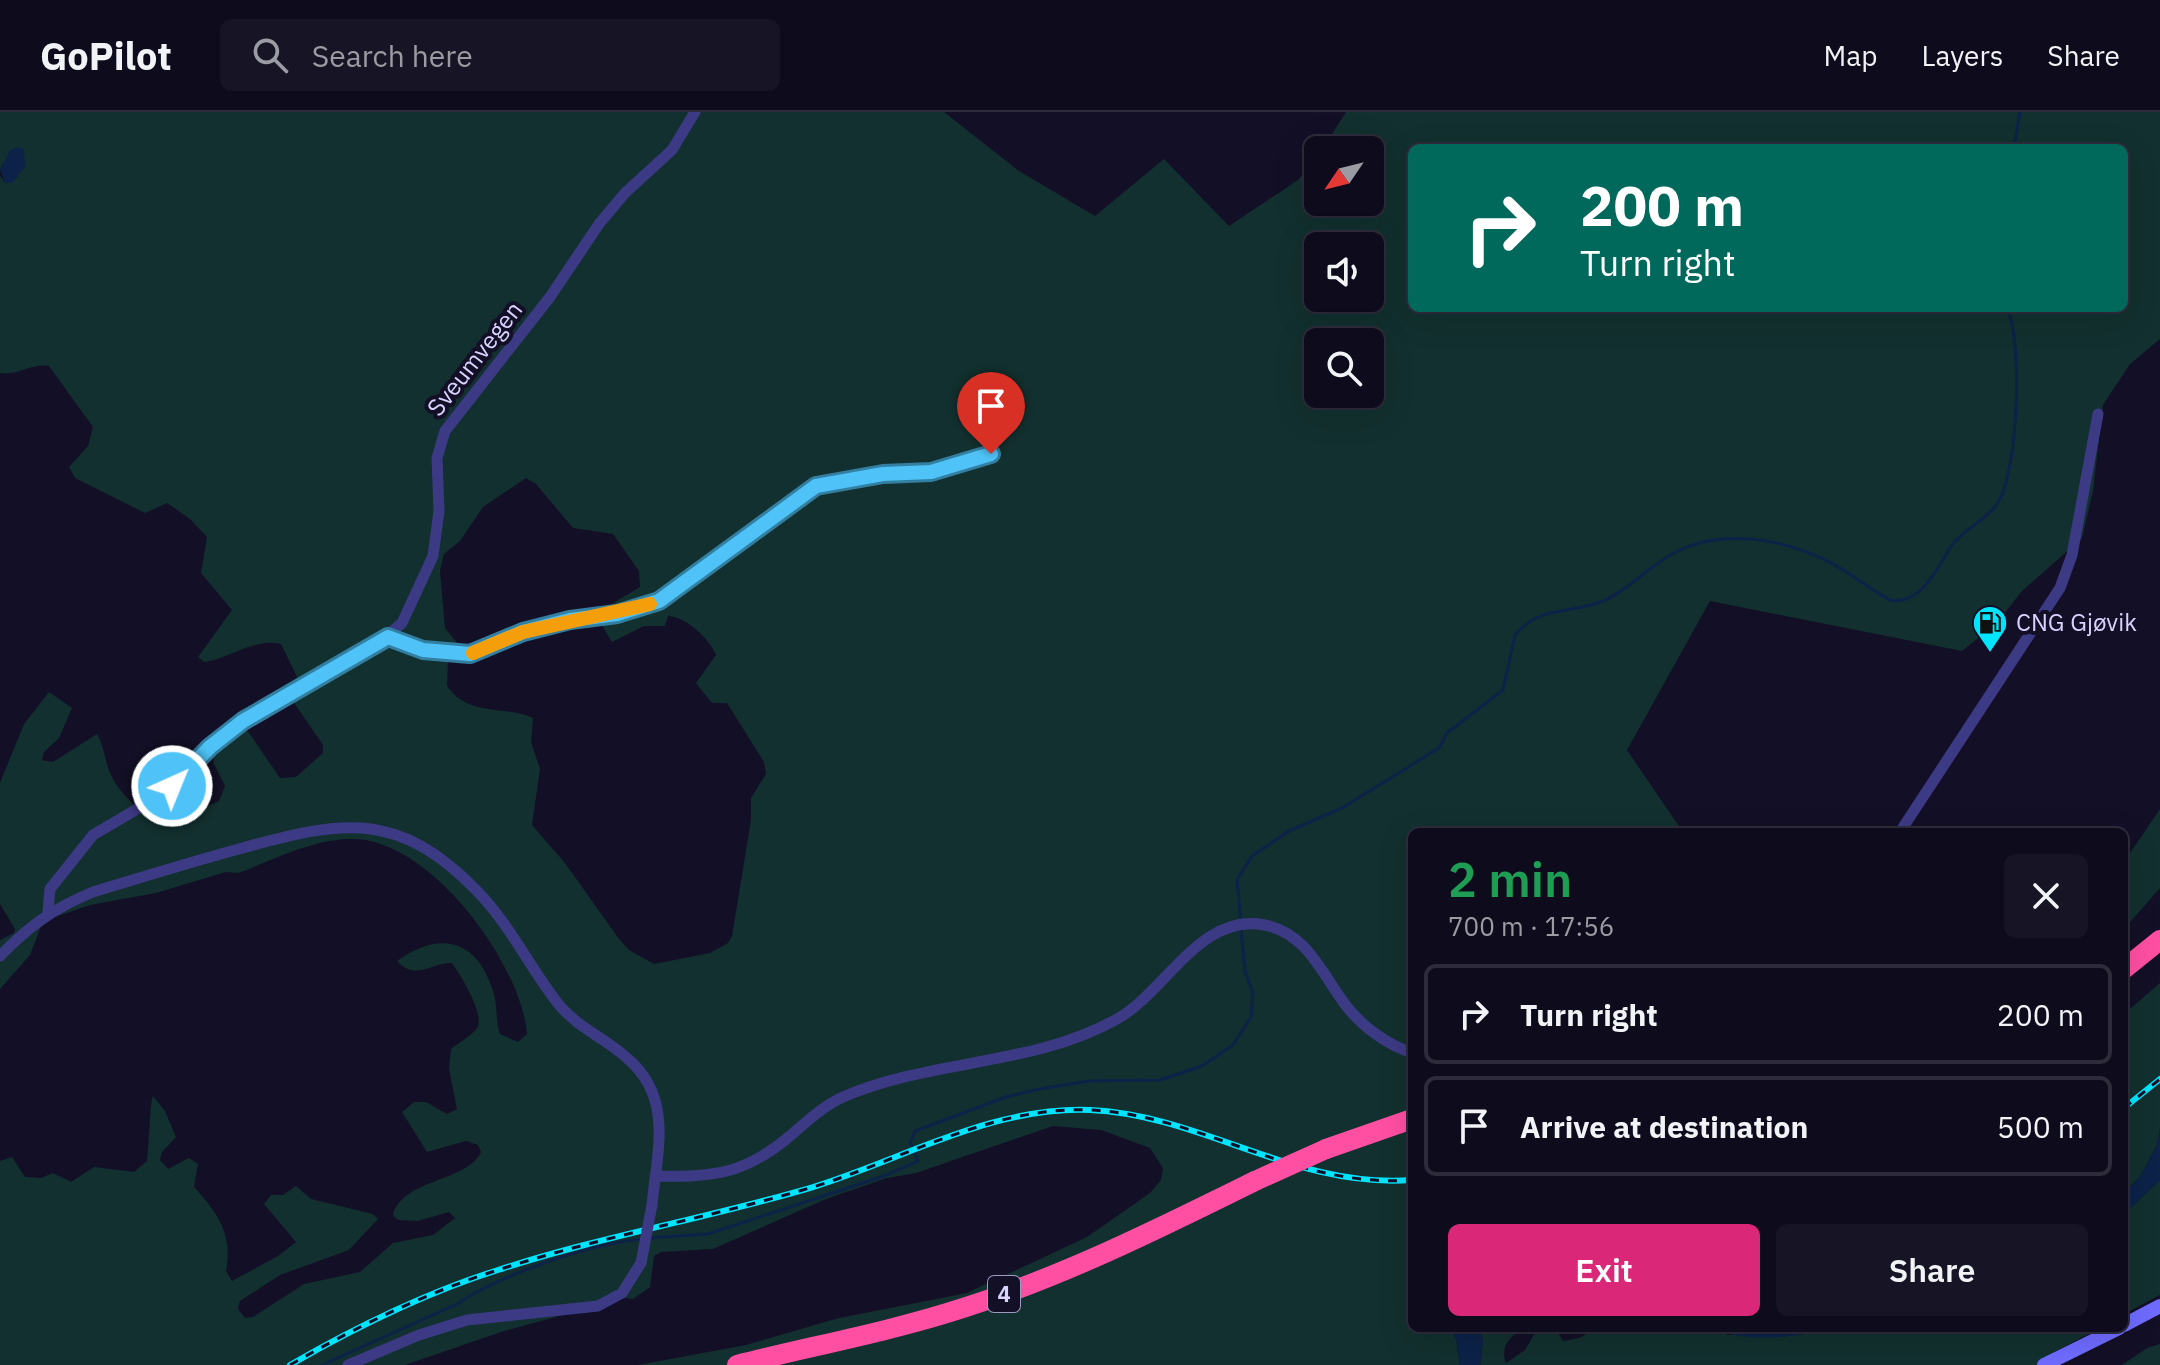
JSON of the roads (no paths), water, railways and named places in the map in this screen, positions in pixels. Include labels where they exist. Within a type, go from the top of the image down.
[{"type":"highway","points":[[2128,966],[2160,940]]},
{"type":"highway","points":[[2128,978],[2160,952]]},
{"type":"highway","name":"4","points":[[737,1365],[905,1325],[988,1300],[1112,1250],[1408,1121]]},
{"type":"highway","name":"4","points":[[1331,1152],[1408,1129]]},
{"type":"highway","name":"4","points":[[771,1365],[980,1312],[1094,1267],[1261,1183]]},
{"type":"main road","points":[[2128,1323],[2160,1306]]},
{"type":"main road","points":[[2044,1365],[2111,1332]]},
{"type":"street","name":"Sveumvegen","points":[[0,956],[48,912],[50,889],[93,835],[161,795],[210,747],[243,721],[388,637],[408,614],[433,556],[439,511],[437,458],[445,431],[550,297],[599,224],[625,193],[672,150],[695,112]]},
{"type":"street","points":[[1903,828],[2060,588],[2072,555],[2098,414]]},
{"type":"street","points":[[388,637],[423,650],[470,654],[523,632],[570,620],[617,614],[659,601],[816,486],[883,474],[931,472],[991,454]]},
{"type":"street","points":[[48,912],[93,892],[304,830],[361,826],[413,841],[445,861],[480,894],[576,1023],[626,1057],[642,1074],[661,1115],[652,1205],[641,1263],[622,1293],[598,1306],[467,1320],[419,1335],[348,1365]]},
{"type":"street","points":[[655,1176],[707,1177],[736,1171],[780,1144],[820,1110],[861,1090],[915,1074],[1069,1042],[1118,1019],[1151,995],[1201,943],[1243,924],[1266,925],[1295,939],[1318,961],[1345,1005],[1365,1026],[1394,1046],[1408,1051]]},
{"type":"water","points":[[18,147],[24,150],[25,167],[12,183],[5,183],[0,170],[10,150]]},
{"type":"water","points":[[2160,1129],[2160,1180],[2128,1210],[2128,1189],[2140,1177],[2157,1145]]},
{"type":"water","points":[[1452,1332],[1480,1332],[1483,1341],[1480,1365],[1460,1365]]},
{"type":"water","points":[[1723,1332],[1815,1332],[1756,1337]]},
{"type":"waterway","points":[[2015,144],[2020,112]]},
{"type":"waterway","points":[[1241,922],[1237,880],[1252,856],[1289,831],[1342,808],[1439,748],[1447,733],[1503,690],[1515,635],[1524,625],[1545,614],[1603,601],[1674,553],[1693,545],[1733,538],[1775,543],[1815,555],[1890,600],[1901,600],[1919,591],[1934,575],[1955,541],[1994,508],[2005,484],[2014,434],[2017,375],[2008,312]]},
{"type":"waterway","points":[[649,1238],[708,1234],[884,1176],[918,1161],[910,1142],[915,1131],[1006,1097],[1089,1081],[1160,1080],[1202,1066],[1233,1045],[1251,1017],[1253,993],[1245,971],[1241,930]]},
{"type":"waterway","points":[[322,1365],[546,1262],[597,1247],[642,1239]]},
{"type":"railway","points":[[2128,1105],[2160,1079]]},
{"type":"railway","points":[[290,1365],[391,1312],[471,1279],[576,1247],[813,1187],[949,1136],[1018,1116],[1090,1110],[1132,1115],[1172,1124],[1328,1174],[1369,1180],[1408,1180]]},
{"type":"place","name":"CNG Gjøvik","points":[[1990,654]]}]
